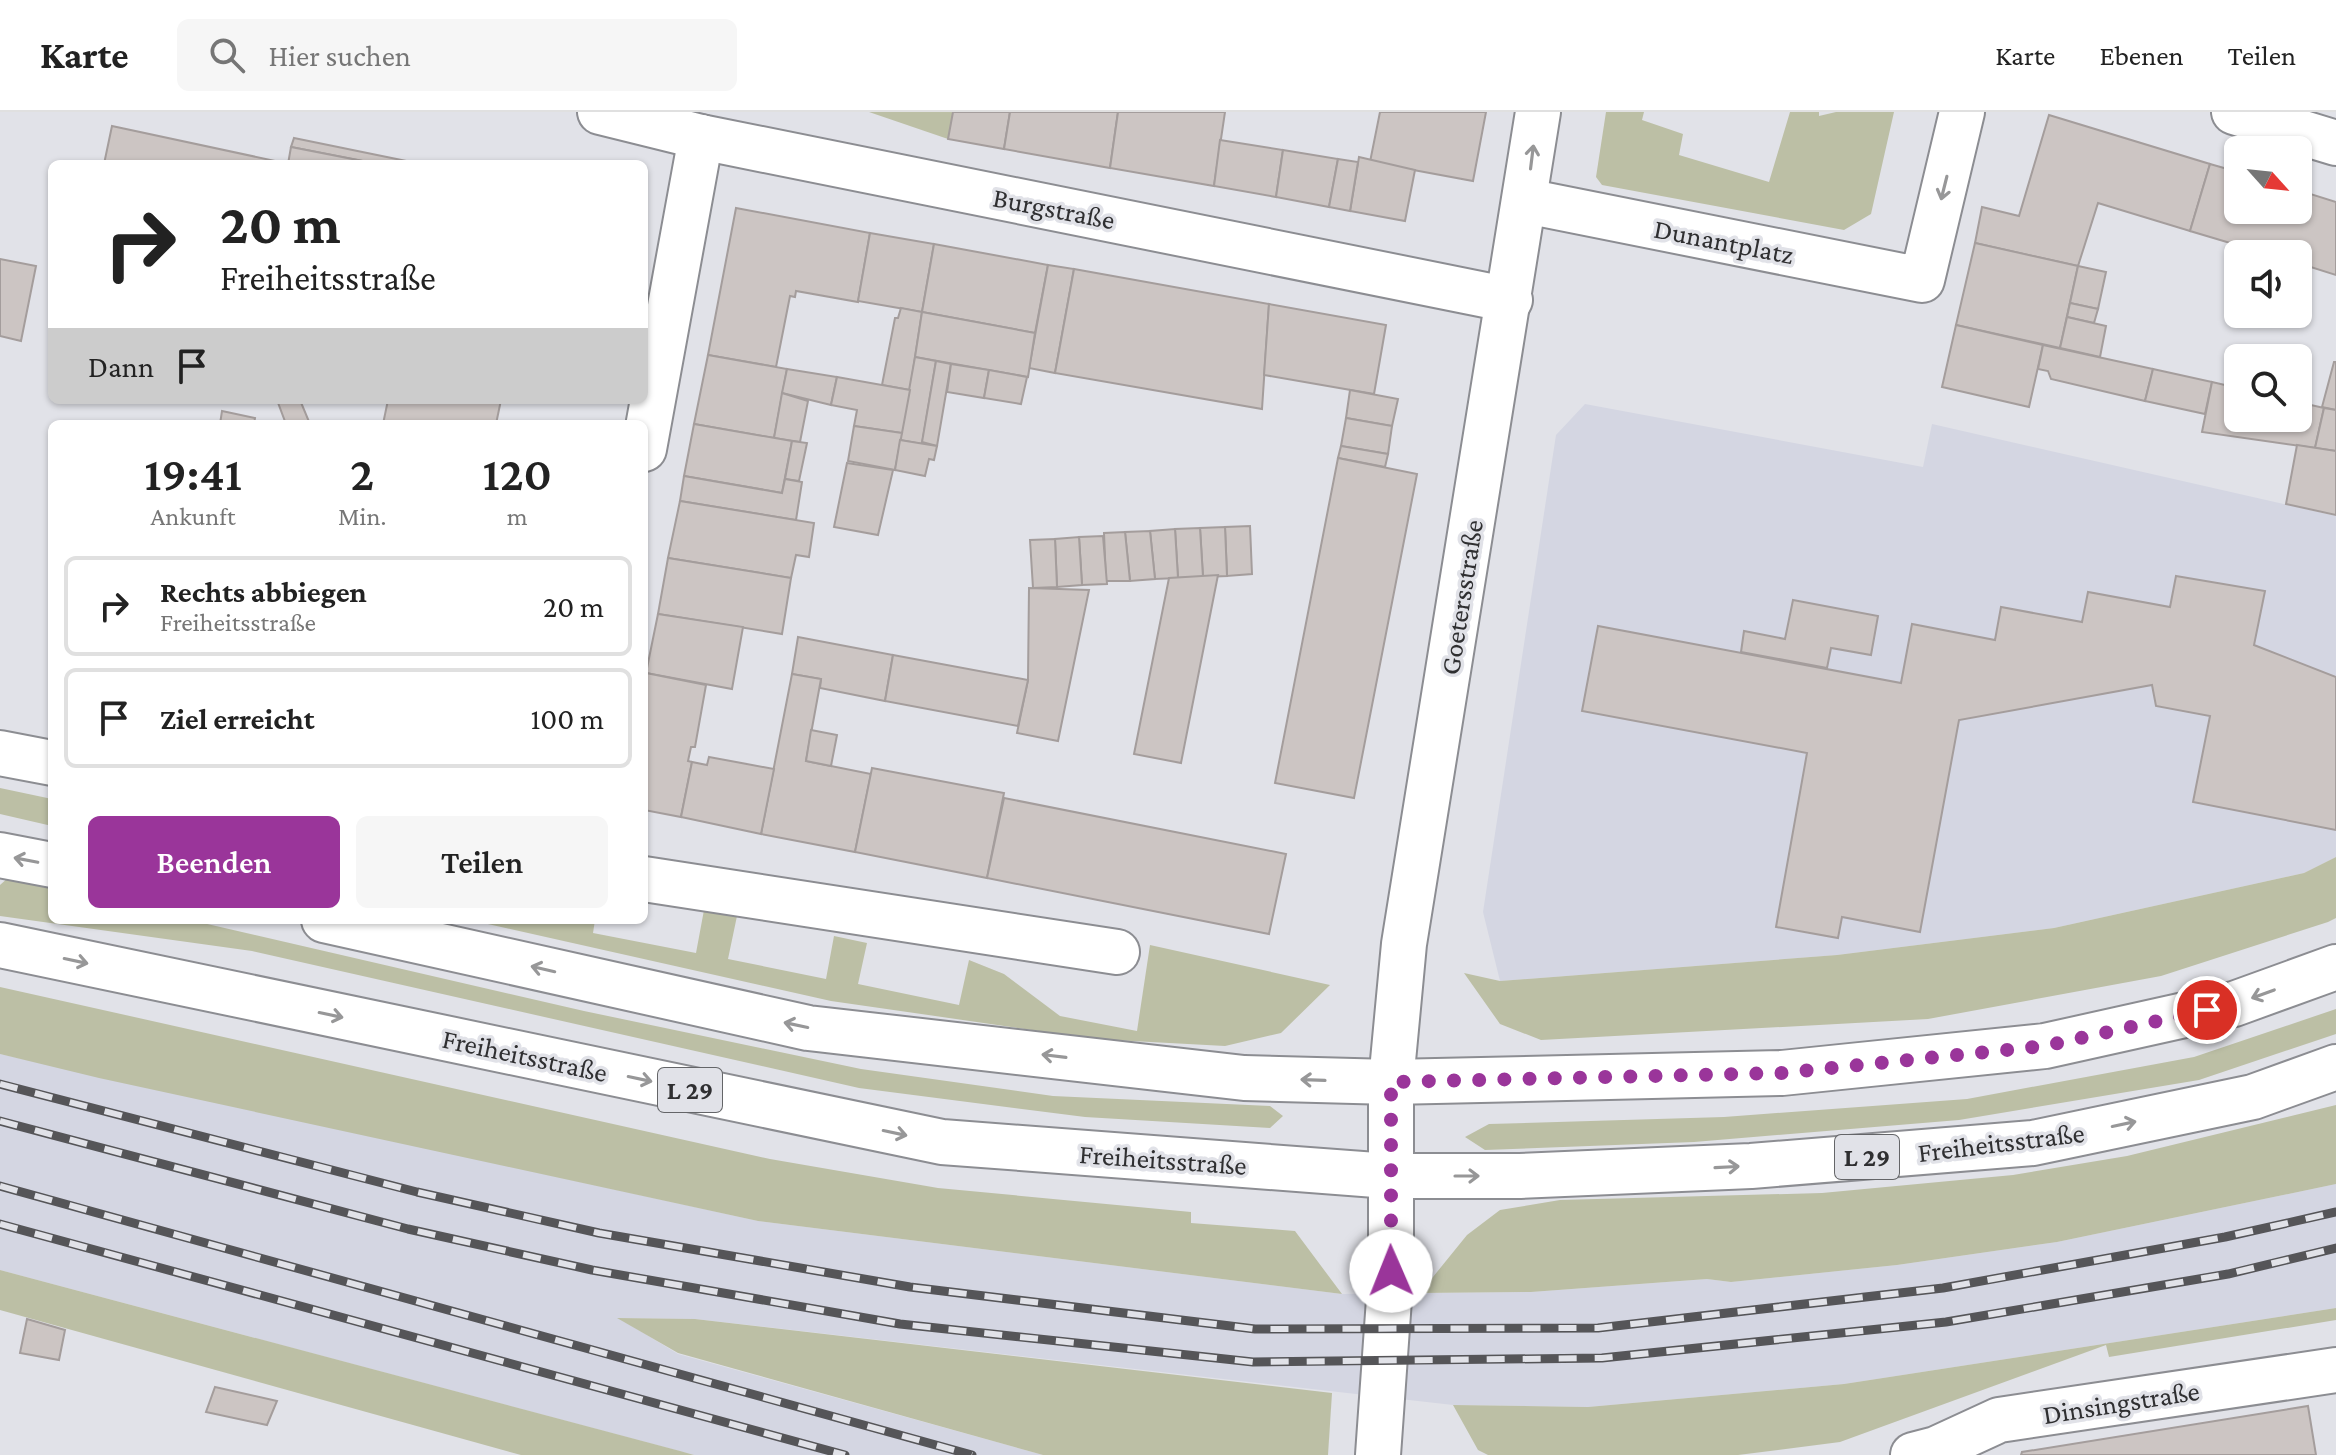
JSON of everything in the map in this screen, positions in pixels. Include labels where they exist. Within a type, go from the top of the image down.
[{"type":"main road","name":"Burgstraße","points":[[600,112],[701,137],[1510,300]]},
{"type":"main road","name":"Goetersstraße","points":[[1378,1455],[1391,1271],[1391,1082],[1404,944],[1538,112]]},
{"type":"main road","name":"Dunantplatz","points":[[1526,201],[1922,280],[1962,112]]},
{"type":"main road","points":[[2234,112],[2336,143]]},
{"type":"main road","points":[[648,427],[701,137]]},
{"type":"main road","points":[[0,753],[48,762]]},
{"type":"main road","points":[[0,855],[48,864]]},
{"type":"main road","points":[[648,880],[1117,952]]},
{"type":"main road","points":[[342,924],[808,1028],[1244,1078],[1391,1082],[1782,1073],[2045,1046],[2234,1004],[2336,967]]},
{"type":"main road","name":"Freiheitsstraße","points":[[0,945],[942,1142],[1389,1176],[1520,1176],[1721,1167],[2033,1143],[2253,1097],[2336,1067]]},
{"type":"main road","name":"Dinsingstraße","points":[[1913,1455],[1936,1449],[1999,1420],[2336,1370]]},
{"type":"shaded area","points":[[1585,404],[1923,467],[1932,424],[2336,516],[2336,857],[2304,873],[2054,928],[1837,955],[1500,981],[1483,912],[1556,435]]},
{"type":"shaded area","points":[[0,1054],[758,1221],[1342,1294],[1531,1292],[1707,1279],[1731,1282],[1897,1265],[2057,1242],[2336,1184],[2336,1308],[1844,1384],[1588,1407],[1453,1405],[695,1319],[619,1318],[678,1354],[1043,1455],[694,1455],[0,1270]]},
{"type":"green space","points":[[869,112],[953,112],[948,139]]},
{"type":"green space","points":[[1606,112],[1644,112],[1642,120],[1683,134],[1679,155],[1769,182],[1790,112],[1819,112],[1819,116],[1836,112],[1894,112],[1871,214],[1844,230],[1602,185],[1596,177]]},
{"type":"green space","points":[[0,788],[48,798],[48,825],[0,814]]},
{"type":"green space","points":[[2336,857],[2336,918],[2328,922],[2161,976],[1928,1019],[1541,1040],[1500,1024],[1464,973],[1500,981],[1837,955],[2054,928],[2304,873]]},
{"type":"green space","points":[[9,877],[48,886],[48,923],[0,916],[0,885]]},
{"type":"green space","points":[[704,910],[737,916],[728,959],[826,979],[834,936],[867,943],[858,984],[959,1005],[969,960],[1004,974],[1060,1016],[1137,1031],[1150,945],[1330,985],[1281,1033],[1225,1046],[1095,1039],[831,1001],[488,924],[594,924],[593,933],[696,953]]},
{"type":"green space","points":[[58,924],[207,924],[584,1011],[861,1069],[1053,1096],[1270,1106],[1283,1116],[1270,1128],[1085,1117],[859,1088],[252,951]]},
{"type":"green space","points":[[0,987],[770,1159],[938,1188],[1191,1212],[1191,1223],[1295,1231],[1342,1294],[758,1221],[99,1078],[0,1054]]},
{"type":"green space","points":[[2336,1009],[2336,1034],[2199,1080],[1959,1120],[1694,1142],[1485,1150],[1465,1137],[1489,1124],[1724,1117],[1967,1099],[2194,1057]]},
{"type":"green space","points":[[2336,1105],[2336,1184],[2057,1242],[1897,1265],[1731,1282],[1707,1279],[1531,1292],[1420,1293],[1467,1235],[1500,1210],[1560,1200],[1822,1193],[2013,1175],[2127,1156]]},
{"type":"green space","points":[[0,1270],[694,1455],[521,1455],[0,1310]]},
{"type":"green space","points":[[2336,1308],[2336,1320],[2109,1357],[2106,1345],[1840,1442],[1738,1455],[1488,1455],[1478,1450],[1453,1405],[1588,1407],[1844,1384]]},
{"type":"green space","points":[[617,1318],[695,1319],[1332,1393],[1328,1455],[1043,1455],[678,1353]]},
{"type":"building","points":[[953,112],[1010,112],[1004,149],[948,139]]},
{"type":"building","points":[[1010,112],[1118,112],[1110,168],[1004,149]]},
{"type":"building","points":[[1118,112],[1225,112],[1214,186],[1110,168]]},
{"type":"building","points":[[1380,112],[1486,112],[1473,181],[1370,162]]},
{"type":"building","points":[[2049,115],[2210,164],[2190,231],[2098,203],[2078,266],[1975,243],[1982,207],[2019,216]]},
{"type":"building","points":[[112,126],[271,160],[105,160]]},
{"type":"building","points":[[294,138],[401,160],[358,160],[291,147]]},
{"type":"building","points":[[1220,140],[1283,150],[1276,197],[1214,186]]},
{"type":"building","points":[[291,147],[358,160],[289,160]]},
{"type":"building","points":[[1283,150],[1338,159],[1329,207],[1276,197]]},
{"type":"building","points":[[1359,157],[1415,170],[1405,221],[1350,211]]},
{"type":"building","points":[[1338,159],[1358,162],[1350,211],[1329,207]]},
{"type":"building","points":[[2210,164],[2224,168],[2224,224],[2312,224],[2312,194],[2336,202],[2336,275],[2312,267],[2312,240],[2224,241],[2190,231]]},
{"type":"building","points":[[736,208],[870,233],[858,302],[796,291],[795,297],[790,296],[776,367],[708,355]]},
{"type":"building","points":[[870,233],[934,244],[922,312],[858,301]]},
{"type":"building","points":[[1975,243],[2078,266],[2060,348],[1956,325]]},
{"type":"building","points":[[934,244],[1048,265],[1035,333],[922,312]]},
{"type":"building","points":[[0,259],[36,266],[21,341],[0,336]]},
{"type":"building","points":[[1048,265],[1074,269],[1055,373],[1029,368]]},
{"type":"building","points":[[2078,266],[2106,272],[2098,309],[2070,303]]},
{"type":"building","points":[[1074,269],[1269,304],[1262,409],[1055,373]]},
{"type":"building","points":[[2070,303],[2098,309],[2094,323],[2067,317]]},
{"type":"building","points":[[1269,304],[1386,325],[1374,394],[1264,375]]},
{"type":"building","points":[[901,308],[922,312],[910,390],[882,385],[895,318],[898,318]]},
{"type":"building","points":[[922,312],[1035,333],[1028,377],[915,357]]},
{"type":"building","points":[[2067,317],[2106,326],[2100,357],[2060,348]]},
{"type":"building","points":[[1956,325],[2043,345],[2029,407],[1942,387]]},
{"type":"building","points":[[2043,345],[2153,369],[2145,401],[2051,379],[2048,371],[2038,369]]},
{"type":"building","points":[[708,355],[787,369],[774,438],[694,424]]},
{"type":"building","points":[[915,357],[936,361],[922,444],[900,440]]},
{"type":"building","points":[[936,361],[951,364],[937,446],[922,442]]},
{"type":"building","points":[[2336,362],[2336,410],[2322,407]]},
{"type":"building","points":[[951,364],[989,370],[984,398],[947,392]]},
{"type":"building","points":[[787,369],[837,377],[831,405],[782,393]]},
{"type":"building","points":[[2153,369],[2212,382],[2205,414],[2145,401]]},
{"type":"building","points":[[989,370],[1027,377],[1021,404],[984,398]]},
{"type":"building","points":[[837,377],[910,390],[902,433],[854,426],[857,410],[831,405]]},
{"type":"building","points":[[2212,382],[2224,385],[2224,432],[2312,432],[2312,405],[2324,408],[2315,448],[2202,432]]},
{"type":"building","points":[[1350,390],[1398,399],[1392,426],[1346,418]]},
{"type":"building","points":[[782,393],[808,401],[800,442],[774,438]]},
{"type":"building","points":[[278,404],[302,404],[308,420],[284,420]]},
{"type":"building","points":[[387,404],[500,404],[497,420],[384,420]]},
{"type":"building","points":[[2324,408],[2336,410],[2336,451],[2315,448]]},
{"type":"building","points":[[222,411],[255,418],[255,420],[221,420]]},
{"type":"building","points":[[1346,418],[1392,426],[1388,454],[1341,446]]},
{"type":"building","points":[[694,424],[792,441],[782,493],[684,476]]},
{"type":"building","points":[[854,426],[902,433],[895,470],[848,461]]},
{"type":"building","points":[[900,440],[937,446],[934,460],[929,459],[925,476],[895,470]]},
{"type":"building","points":[[792,441],[807,443],[799,481],[785,479]]},
{"type":"building","points":[[2297,445],[2336,451],[2336,515],[2286,504]]},
{"type":"building","points":[[1341,446],[1388,454],[1385,467],[1338,458]]},
{"type":"building","points":[[1338,458],[1417,474],[1354,798],[1275,783]]},
{"type":"building","points":[[847,463],[893,470],[878,535],[834,527]]},
{"type":"building","points":[[684,476],[782,493],[785,479],[802,482],[796,520],[680,501]]},
{"type":"building","points":[[680,501],[814,523],[809,557],[796,555],[791,578],[668,558]]},
{"type":"building","points":[[1250,526],[1252,574],[1227,576],[1225,527]]},
{"type":"building","points":[[1225,527],[1227,576],[1203,577],[1200,528]]},
{"type":"building","points":[[1200,528],[1203,577],[1178,578],[1175,529]]},
{"type":"building","points":[[1175,529],[1178,578],[1155,579],[1150,531]]},
{"type":"building","points":[[1150,531],[1155,579],[1130,581],[1125,532]]},
{"type":"building","points":[[1125,532],[1130,581],[1106,581],[1104,533]]},
{"type":"building","points":[[1103,536],[1107,584],[1082,585],[1079,537]]},
{"type":"building","points":[[1079,537],[1082,585],[1057,587],[1055,539]]},
{"type":"building","points":[[1055,539],[1057,587],[1033,588],[1030,540]]},
{"type":"building","points":[[668,558],[791,578],[782,634],[658,614]]},
{"type":"building","points":[[1218,575],[1181,763],[1134,754],[1169,578]]},
{"type":"building","points":[[2176,576],[2265,591],[2254,645],[2336,677],[2336,830],[2193,802],[2210,716],[2156,706],[2152,685],[1959,720],[1920,932],[1842,917],[1838,938],[1776,927],[1807,753],[1582,711],[1598,626],[1901,683],[1912,624],[1995,640],[2001,607],[2082,622],[2088,592],[2170,607]]},
{"type":"building","points":[[1029,588],[1089,590],[1058,741],[1017,733],[1028,680]]},
{"type":"building","points":[[1793,600],[1878,616],[1871,655],[1831,648],[1827,668],[1741,652],[1744,631],[1785,639]]},
{"type":"building","points":[[658,614],[743,627],[732,689],[648,673]]},
{"type":"building","points":[[798,637],[893,655],[885,701],[820,688],[821,679],[792,674]]},
{"type":"building","points":[[893,655],[1028,680],[1018,726],[885,701]]},
{"type":"building","points":[[648,673],[706,685],[695,747],[691,747],[688,761],[692,762],[681,817],[648,811]]},
{"type":"building","points":[[792,674],[821,679],[806,761],[871,774],[855,852],[761,834]]},
{"type":"building","points":[[811,730],[837,735],[831,766],[806,761]]},
{"type":"building","points":[[709,757],[774,769],[761,834],[681,817],[692,762],[707,765]]},
{"type":"building","points":[[872,768],[1004,793],[987,878],[855,852]]},
{"type":"building","points":[[1004,798],[1286,854],[1269,934],[987,878]]},
{"type":"building","points":[[27,1319],[65,1330],[59,1360],[20,1353]]},
{"type":"building","points":[[215,1387],[277,1401],[267,1425],[206,1412]]},
{"type":"building","points":[[2308,1406],[2316,1455],[2021,1455],[2022,1452]]},
{"type":"railway","points":[[0,1084],[417,1192],[599,1233],[910,1287],[1255,1329],[1598,1328],[1943,1288],[2225,1237],[2336,1212]]},
{"type":"railway","points":[[0,1121],[408,1229],[592,1270],[900,1324],[1253,1362],[1602,1358],[1946,1322],[2228,1274],[2336,1248]]},
{"type":"railway","points":[[0,1186],[972,1455]]},
{"type":"railway","points":[[0,1224],[845,1455]]},
{"type":"route","points":[[1391,1271],[1391,1082],[1782,1073],[2045,1046],[2207,1010]]}]
